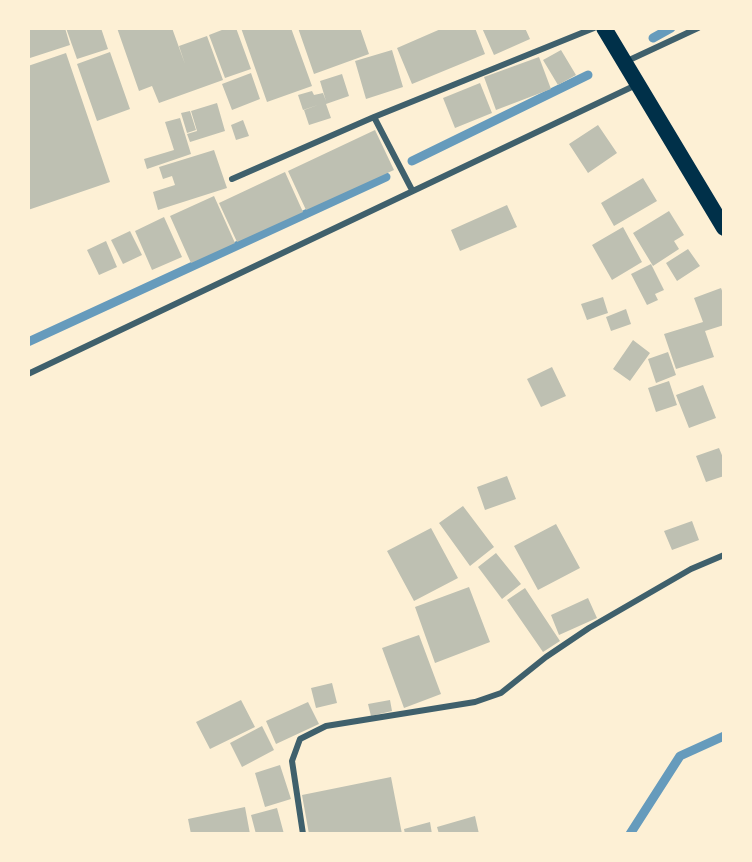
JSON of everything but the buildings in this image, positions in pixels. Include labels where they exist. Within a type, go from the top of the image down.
[{"type":"highway","points":[[603,28],[723,228]]},
{"type":"street","points":[[232,179],[374,117],[594,28]]},
{"type":"street","points":[[624,63],[698,28]]},
{"type":"street","points":[[28,374],[636,85]]},
{"type":"street","points":[[374,117],[412,190]]},
{"type":"street","points":[[303,834],[292,760],[300,739],[326,726],[475,702],[501,693],[546,657],[589,628],[691,569],[723,555]]},
{"type":"waterway","points":[[653,38],[671,28]]},
{"type":"waterway","points":[[412,161],[588,75]]},
{"type":"waterway","points":[[28,342],[386,177]]},
{"type":"waterway","points":[[630,834],[680,756],[724,736]]}]
